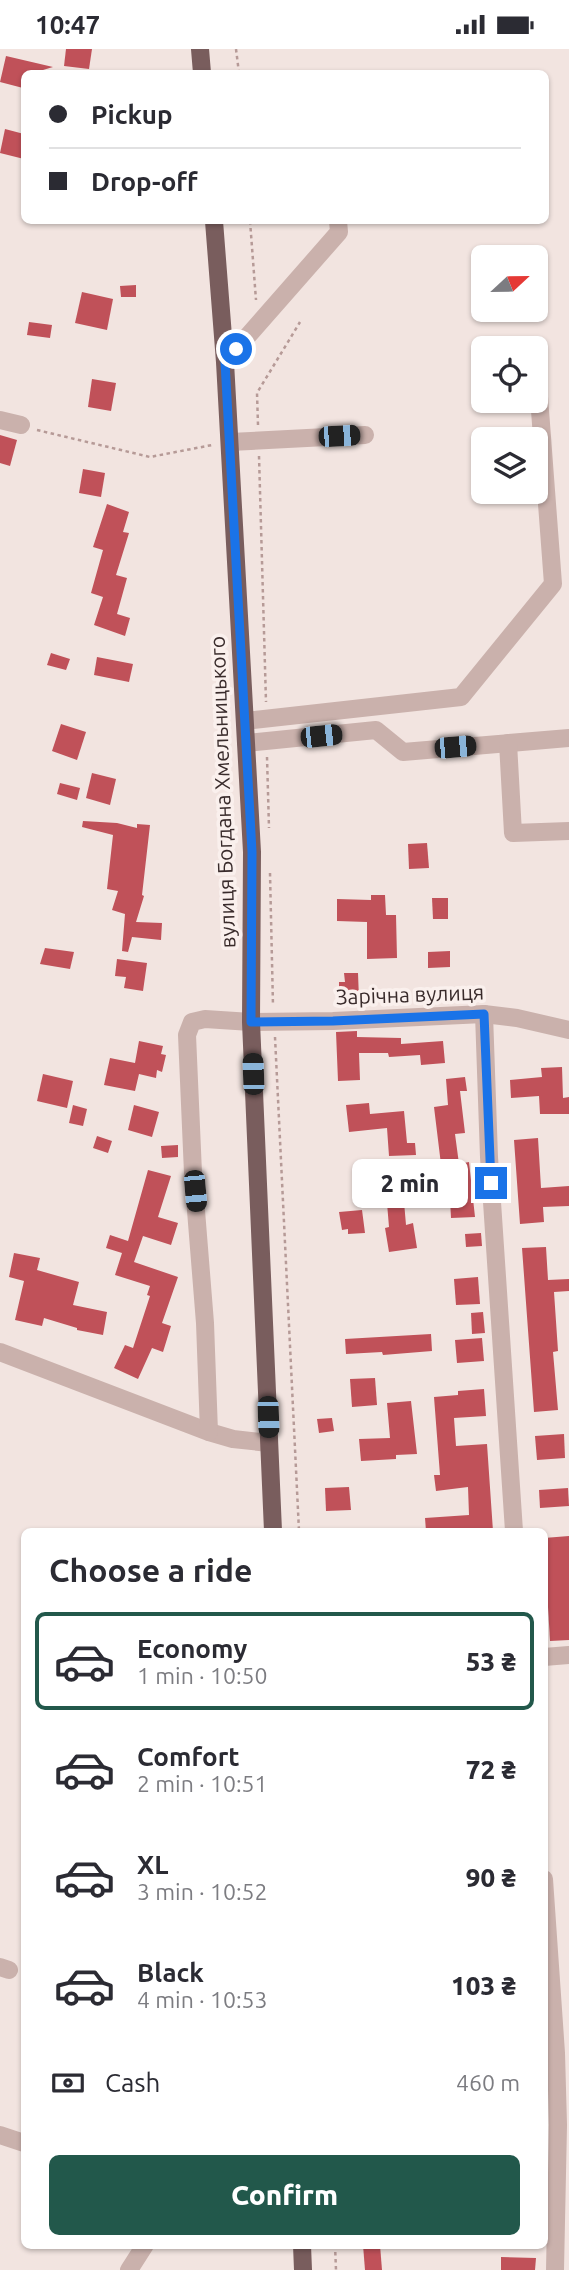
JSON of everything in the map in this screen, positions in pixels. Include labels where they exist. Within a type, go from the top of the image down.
[{"type":"main road","points":[[200,49],[202,70]]},
{"type":"main road","name":"вулиця Богдана Хмельницького","points":[[214,224],[230,442],[252,852],[251,1022],[273,1528]]},
{"type":"main road","points":[[302,2249],[303,2270]]},
{"type":"street","points":[[225,362],[340,232],[339,224]]},
{"type":"street","points":[[245,721],[461,697],[553,585],[540,413]]},
{"type":"street","points":[[0,420],[21,425]]},
{"type":"street","points":[[230,442],[365,435]]},
{"type":"street","points":[[246,743],[376,730],[403,752],[569,738]]},
{"type":"street","points":[[508,743],[513,833],[569,831]]},
{"type":"street","points":[[484,1014],[489,1157],[514,1528]]},
{"type":"street","name":"Зарічна вулиця","points":[[209,1432],[187,1035],[192,1021],[274,1022],[484,1014],[517,1018],[569,1030]]},
{"type":"street","points":[[0,1352],[209,1432],[233,1439],[269,1443]]},
{"type":"street","points":[[548,1657],[569,1655]]},
{"type":"street","points":[[548,1940],[558,2125],[555,2270]]},
{"type":"street","points":[[0,2136],[21,2142]]},
{"type":"street","points":[[129,2270],[142,2249]]},
{"type":"path","points":[[236,49],[239,70]]},
{"type":"path","points":[[250,224],[255,300],[265,299]]},
{"type":"path","points":[[266,719],[257,393],[300,322]]},
{"type":"path","points":[[21,425],[150,457],[230,442]]},
{"type":"path","points":[[267,742],[269,840]]},
{"type":"path","points":[[270,868],[274,1022],[299,1528]]},
{"type":"path","points":[[335,2249],[336,2270]]},
{"type":"building","points":[[66,49],[92,49],[89,69],[64,66]]},
{"type":"building","points":[[6,56],[53,67],[21,70],[21,87],[0,82]]},
{"type":"building","points":[[5,129],[21,133],[21,158],[0,153]]},
{"type":"building","points":[[136,285],[136,297],[121,297],[120,286]]},
{"type":"building","points":[[82,292],[113,299],[107,330],[75,323]]},
{"type":"building","points":[[29,322],[52,325],[50,338],[27,335]]},
{"type":"building","points":[[92,379],[116,383],[111,411],[88,407]]},
{"type":"building","points":[[0,435],[17,440],[10,466],[0,463]]},
{"type":"building","points":[[83,469],[105,473],[101,497],[79,493]]},
{"type":"building","points":[[107,504],[129,512],[123,532],[129,533],[116,575],[127,578],[117,614],[130,618],[125,636],[94,625],[103,597],[91,593],[103,550],[93,547]]},
{"type":"building","points":[[51,653],[70,659],[66,670],[47,665]]},
{"type":"building","points":[[97,657],[133,664],[129,682],[94,675]]},
{"type":"building","points":[[61,724],[86,732],[77,760],[52,751]]},
{"type":"building","points":[[92,773],[116,779],[110,805],[86,798]]},
{"type":"building","points":[[60,783],[80,788],[77,800],[57,794]]},
{"type":"building","points":[[83,821],[117,823],[137,828],[137,824],[150,825],[144,896],[136,922],[162,923],[161,940],[132,937],[128,952],[122,951],[125,914],[112,910],[118,891],[107,889],[113,835],[82,827]]},
{"type":"building","points":[[427,843],[429,868],[409,869],[408,844]]},
{"type":"building","points":[[371,895],[385,895],[386,915],[396,915],[397,958],[367,959],[367,922],[337,921],[337,899],[371,900]]},
{"type":"building","points":[[432,898],[448,898],[448,919],[433,919]]},
{"type":"building","points":[[45,948],[74,952],[70,969],[40,964]]},
{"type":"building","points":[[450,951],[450,967],[428,968],[428,952]]},
{"type":"building","points":[[117,959],[147,963],[143,991],[124,988],[126,977],[115,976]]},
{"type":"building","points":[[344,973],[358,973],[359,999],[339,999],[339,982],[345,982]]},
{"type":"building","points":[[357,1031],[357,1037],[401,1038],[401,1044],[443,1041],[445,1063],[421,1065],[420,1055],[389,1057],[388,1053],[359,1053],[360,1080],[338,1081],[336,1032]]},
{"type":"building","points":[[139,1041],[163,1046],[161,1054],[166,1055],[162,1072],[157,1070],[156,1078],[139,1074],[135,1091],[104,1085],[110,1058],[135,1063]]},
{"type":"building","points":[[562,1067],[563,1098],[569,1097],[569,1114],[540,1114],[539,1096],[511,1098],[510,1080],[542,1077],[541,1068]]},
{"type":"building","points":[[43,1074],[73,1081],[67,1108],[37,1101]]},
{"type":"building","points":[[465,1077],[467,1091],[460,1091],[465,1133],[455,1134],[459,1164],[469,1162],[475,1217],[451,1218],[449,1180],[443,1181],[434,1107],[448,1105],[446,1079]]},
{"type":"building","points":[[369,1103],[370,1114],[404,1111],[407,1143],[415,1143],[416,1155],[389,1156],[387,1128],[349,1132],[346,1105]]},
{"type":"building","points":[[73,1105],[87,1109],[83,1126],[69,1123]]},
{"type":"building","points":[[134,1105],[159,1112],[152,1137],[128,1130]]},
{"type":"building","points":[[97,1136],[112,1141],[108,1153],[93,1148]]},
{"type":"building","points":[[538,1138],[541,1188],[569,1186],[569,1206],[543,1207],[544,1222],[520,1224],[514,1140]]},
{"type":"building","points":[[178,1145],[178,1157],[162,1158],[161,1146]]},
{"type":"building","points":[[148,1170],[171,1176],[158,1217],[178,1223],[171,1245],[143,1236],[134,1262],[178,1277],[162,1323],[171,1326],[163,1352],[152,1348],[138,1379],[114,1368],[125,1345],[133,1348],[150,1296],[147,1295],[150,1286],[115,1275],[122,1253],[106,1248],[110,1235],[128,1241]]},
{"type":"building","points":[[403,1190],[406,1225],[413,1223],[417,1248],[389,1252],[385,1228],[389,1227],[386,1191]]},
{"type":"building","points":[[362,1210],[365,1233],[348,1234],[348,1229],[342,1230],[339,1212]]},
{"type":"building","points":[[481,1233],[482,1246],[466,1247],[465,1234]]},
{"type":"building","points":[[546,1247],[548,1280],[569,1279],[569,1291],[554,1292],[558,1351],[553,1352],[558,1410],[534,1412],[522,1248]]},
{"type":"building","points":[[14,1253],[40,1258],[37,1270],[79,1282],[73,1305],[107,1312],[103,1335],[77,1330],[44,1318],[42,1326],[15,1320],[24,1281],[9,1277]]},
{"type":"building","points":[[478,1277],[480,1304],[456,1305],[454,1279]]},
{"type":"building","points":[[483,1312],[485,1333],[472,1334],[471,1313]]},
{"type":"building","points":[[431,1334],[432,1351],[383,1355],[382,1352],[346,1354],[345,1339]]},
{"type":"building","points":[[482,1338],[484,1361],[457,1363],[455,1340]]},
{"type":"building","points":[[375,1378],[377,1405],[352,1407],[350,1379]]},
{"type":"building","points":[[484,1389],[486,1416],[454,1418],[456,1446],[487,1444],[493,1528],[426,1528],[425,1518],[469,1515],[468,1487],[436,1491],[434,1475],[440,1475],[434,1397],[458,1395],[458,1391]]},
{"type":"building","points":[[411,1401],[417,1454],[396,1455],[396,1459],[361,1461],[359,1439],[390,1438],[387,1403]]},
{"type":"building","points":[[332,1418],[334,1431],[319,1433],[317,1419]]},
{"type":"building","points":[[564,1434],[565,1458],[537,1460],[535,1436]]},
{"type":"building","points":[[349,1487],[351,1510],[326,1511],[325,1488]]},
{"type":"building","points":[[568,1488],[569,1506],[540,1508],[539,1490]]},
{"type":"building","points":[[569,1536],[569,1640],[550,1641],[548,1538]]},
{"type":"building","points":[[363,2249],[380,2249],[382,2270],[365,2270]]},
{"type":"building","points":[[501,2257],[536,2258],[535,2270],[501,2270]]},
{"type":"route","points":[[236,349],[225,362],[252,852],[251,1022],[484,1014],[491,1183]]}]
